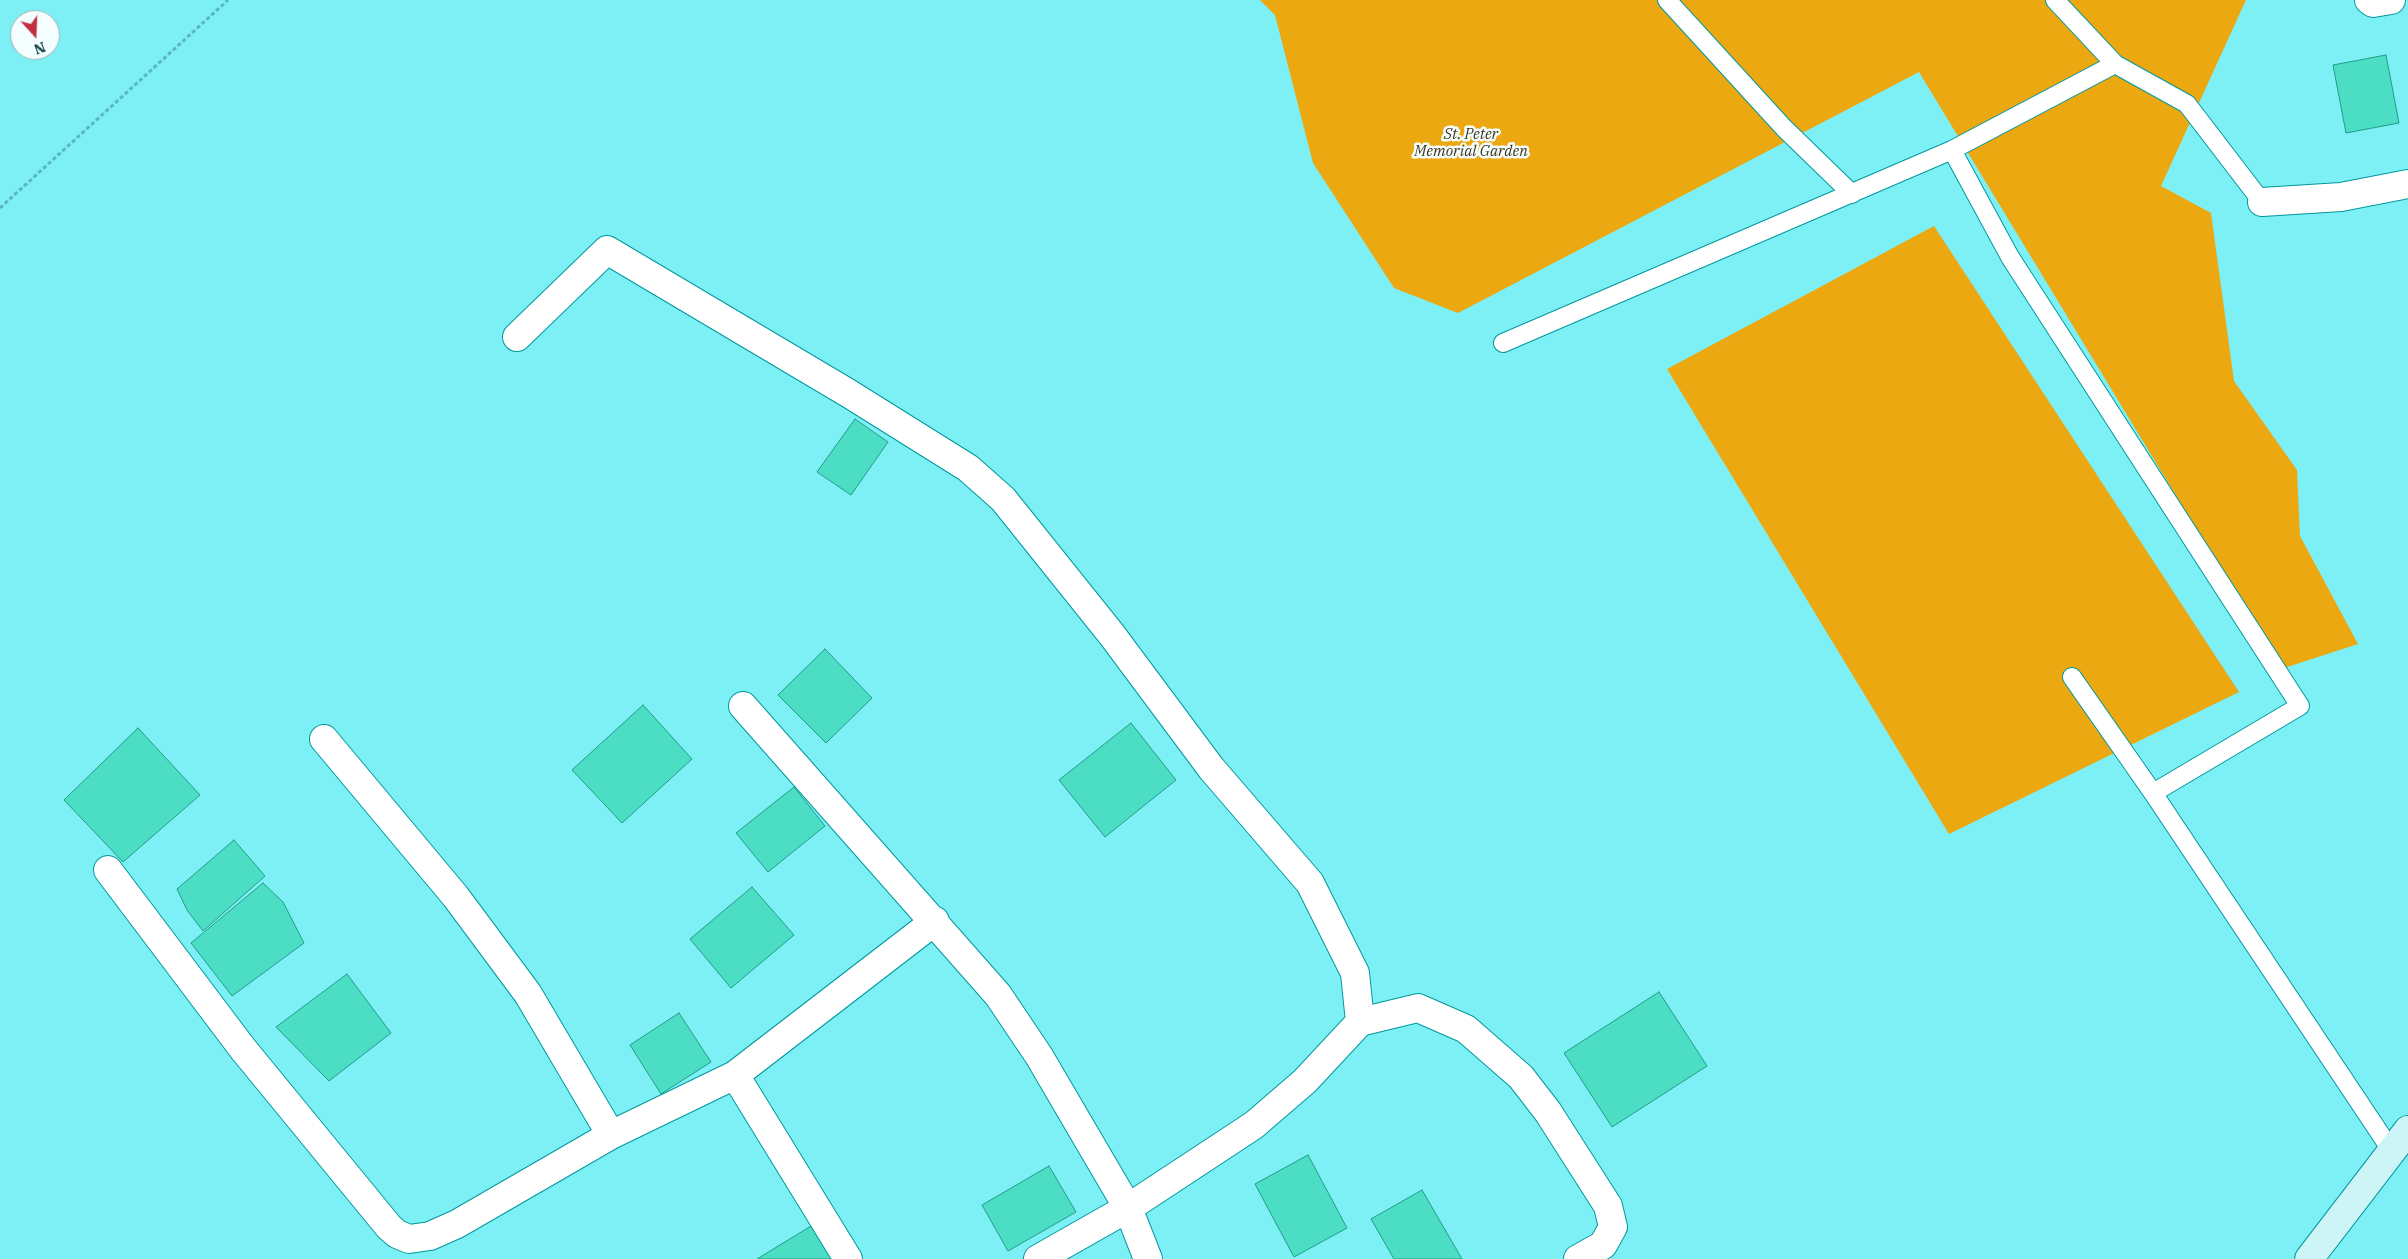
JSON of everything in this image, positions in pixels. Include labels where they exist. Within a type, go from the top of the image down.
[{"type":"street","points":[[2370,0],[2373,3],[2391,0]]},
{"type":"street","points":[[2262,202],[2341,197],[2408,184]]},
{"type":"street","points":[[517,337],[607,250],[848,393],[968,468],[1003,499],[1112,635],[1211,768],[1310,883],[1355,973],[1360,1022]]},
{"type":"street","points":[[743,706],[935,921],[998,995],[1039,1056],[1128,1208],[1148,1259]]},
{"type":"street","points":[[324,739],[456,897],[528,994],[612,1135]]},
{"type":"street","points":[[108,870],[243,1050],[396,1234],[409,1239],[430,1236],[457,1224],[612,1135],[735,1075],[935,921]]},
{"type":"street","points":[[1038,1259],[1128,1208],[1254,1125],[1305,1081],[1360,1022],[1418,1008],[1466,1028],[1522,1077],[1548,1112],[1608,1206],[1613,1227],[1610,1233],[1603,1245],[1578,1259]]},
{"type":"street","points":[[735,1075],[848,1259]]},
{"type":"street","points":[[2309,1259],[2400,1140]]},
{"type":"lane","points":[[1667,0],[1784,128],[1852,194]]},
{"type":"lane","points":[[2055,0],[2115,64],[2187,104],[2262,202]]},
{"type":"lane","points":[[1503,343],[1952,150],[2115,64]]},
{"type":"lane","points":[[1952,150],[2010,257],[2300,706],[2153,793]]},
{"type":"lane","points":[[2072,677],[2400,1140]]},
{"type":"path","points":[[0,208],[228,0]]},
{"type":"green space","name":"St. Peter Memorial Garden","points":[[1260,0],[2246,0],[2161,186],[2211,213],[2234,381],[2297,470],[2300,536],[2358,644],[2281,669],[1919,72],[1458,313],[1394,288],[1313,163],[1275,15]]},
{"type":"green space","points":[[1934,226],[2239,692],[1949,834],[1667,369]]},
{"type":"building","points":[[2386,55],[2399,123],[2346,133],[2333,65]]},
{"type":"building","points":[[855,419],[888,442],[851,495],[817,472]]},
{"type":"building","points":[[825,649],[872,698],[826,743],[778,695]]},
{"type":"building","points":[[643,705],[692,759],[622,823],[572,770]]},
{"type":"building","points":[[1131,723],[1176,780],[1105,837],[1059,780]]},
{"type":"building","points":[[138,728],[200,795],[123,862],[64,800]]},
{"type":"building","points":[[794,787],[825,826],[768,872],[736,833]]},
{"type":"building","points":[[234,840],[265,876],[203,931],[187,910],[177,889]]},
{"type":"building","points":[[263,883],[283,902],[304,943],[232,996],[191,943]]},
{"type":"building","points":[[752,887],[794,935],[731,988],[690,939]]},
{"type":"building","points":[[347,974],[391,1033],[329,1081],[276,1027]]},
{"type":"building","points":[[1659,992],[1707,1066],[1612,1127],[1564,1053]]},
{"type":"building","points":[[679,1013],[711,1062],[661,1094],[630,1045]]},
{"type":"building","points":[[1308,1155],[1347,1228],[1294,1257],[1255,1184]]},
{"type":"building","points":[[1049,1166],[1076,1212],[1008,1251],[982,1205]]},
{"type":"building","points":[[1422,1190],[1462,1259],[1394,1259],[1371,1219]]},
{"type":"building","points":[[816,1223],[838,1259],[757,1259]]}]
